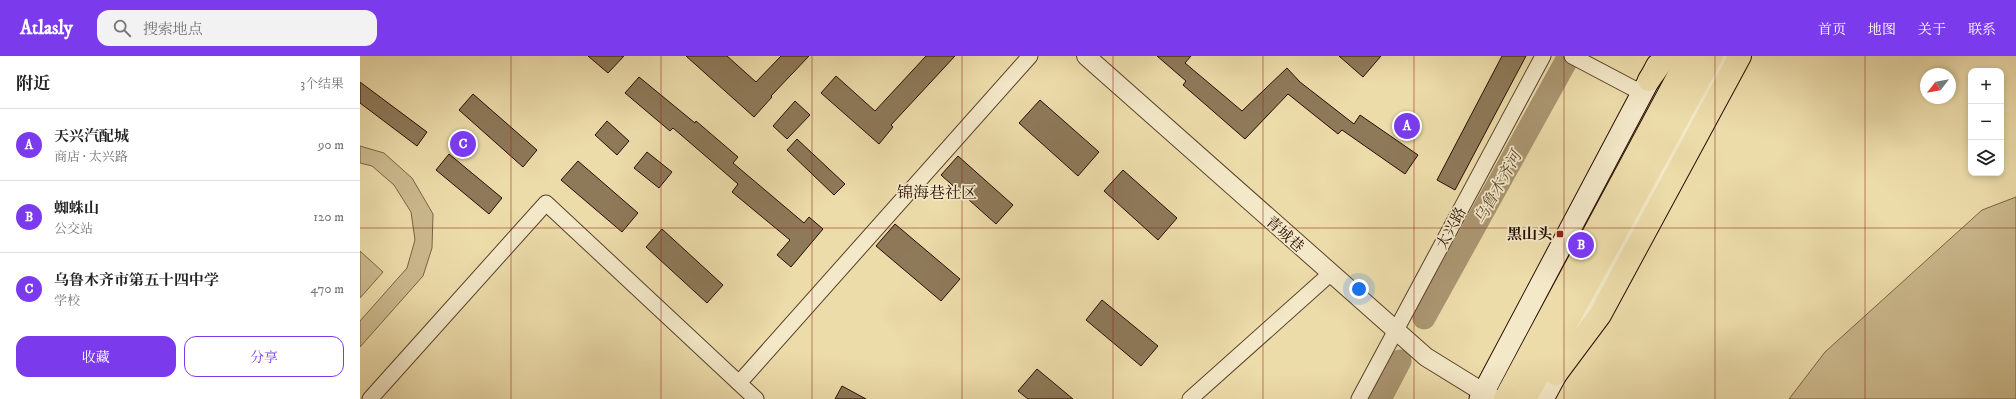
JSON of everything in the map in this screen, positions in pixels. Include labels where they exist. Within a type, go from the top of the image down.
[{"type":"highway","points":[[1645,87],[1666,56]]},
{"type":"highway","points":[[1505,399],[1689,56]]},
{"type":"highway","points":[[1525,399],[1712,56]]},
{"type":"highway","points":[[1556,374],[1600,315],[1740,56]]},
{"type":"main road","points":[[1486,397],[1662,56]]},
{"type":"main road","points":[[1543,399],[1728,56]]},
{"type":"street","points":[[739,383],[1030,56]]},
{"type":"street","name":"青城巷","points":[[1086,56],[1395,331],[1426,357],[1486,397]]},
{"type":"street","name":"太兴路","points":[[1359,399],[1543,56]]},
{"type":"street","points":[[1575,58],[1645,87]]},
{"type":"street","points":[[370,399],[546,203],[756,399]]},
{"type":"street","points":[[1190,399],[1330,274]]},
{"type":"shaded area","points":[[360,146],[384,153],[412,178],[433,214],[432,248],[423,276],[360,347],[360,321],[407,268],[415,240],[411,212],[394,185],[372,166],[360,163]]},
{"type":"shaded area","points":[[2016,197],[2016,399],[1789,399],[1825,352],[1982,210]]},
{"type":"shaded area","points":[[360,251],[383,272],[360,298]]},
{"type":"building","points":[[588,56],[624,56],[608,73]]},
{"type":"building","points":[[686,56],[727,56],[756,82],[781,56],[809,56],[771,96],[772,97],[754,117]]},
{"type":"building","points":[[926,56],[955,56],[891,125],[893,127],[879,144],[821,93],[836,76],[875,111]]},
{"type":"building","points":[[1157,56],[1191,56],[1185,63],[1242,111],[1287,68],[1300,82],[1354,124],[1360,115],[1418,155],[1405,174],[1342,130],[1338,134],[1288,94],[1245,139],[1183,85],[1186,81]]},
{"type":"building","points":[[1339,56],[1381,56],[1363,77]]},
{"type":"building","points":[[1502,56],[1526,56],[1455,190],[1437,180]]},
{"type":"building","points":[[639,77],[695,123],[696,121],[738,157],[733,163],[804,223],[809,217],[823,229],[791,267],[777,255],[790,240],[732,192],[738,184],[673,128],[670,131],[625,93]]},
{"type":"building","points":[[360,82],[427,132],[417,146],[360,103]]},
{"type":"building","points":[[473,94],[537,150],[523,167],[459,110]]},
{"type":"building","points":[[1040,100],[1099,152],[1078,176],[1019,123]]},
{"type":"building","points":[[795,101],[810,115],[787,139],[773,126]]},
{"type":"building","points":[[607,121],[629,141],[617,155],[595,135]]},
{"type":"building","points":[[797,139],[845,184],[834,195],[787,150]]},
{"type":"building","points":[[647,152],[672,172],[659,188],[634,168]]},
{"type":"building","points":[[449,154],[502,198],[489,214],[436,170]]},
{"type":"building","points":[[958,156],[1013,205],[996,224],[941,175]]},
{"type":"building","points":[[578,161],[638,213],[622,232],[561,180]]},
{"type":"building","points":[[1123,170],[1177,218],[1158,240],[1104,191]]},
{"type":"building","points":[[895,224],[960,279],[941,301],[876,246]]},
{"type":"building","points":[[662,229],[723,285],[707,303],[646,247]]},
{"type":"building","points":[[1102,300],[1158,346],[1141,366],[1086,320]]},
{"type":"building","points":[[1037,369],[1073,399],[1028,399],[1018,391]]},
{"type":"building","points":[[842,386],[866,399],[835,399]]},
{"type":"waterway","name":"乌鲁木齐河","points":[[1424,318],[1569,56]]},
{"type":"waterway","name":"乌鲁木齐河","points":[[1380,399],[1400,361]]},
{"type":"place","name":"天兴汽配城","points":[[1407,126]]},
{"type":"place","name":"乌鲁木齐市第五十四中学","points":[[463,144]]},
{"type":"place","name":"黑山头","points":[[1560,234]]},
{"type":"place","name":"蜘蛛山","points":[[1581,245]]},
{"type":"district","name":"锦海巷社区","points":[[937,192]]}]
